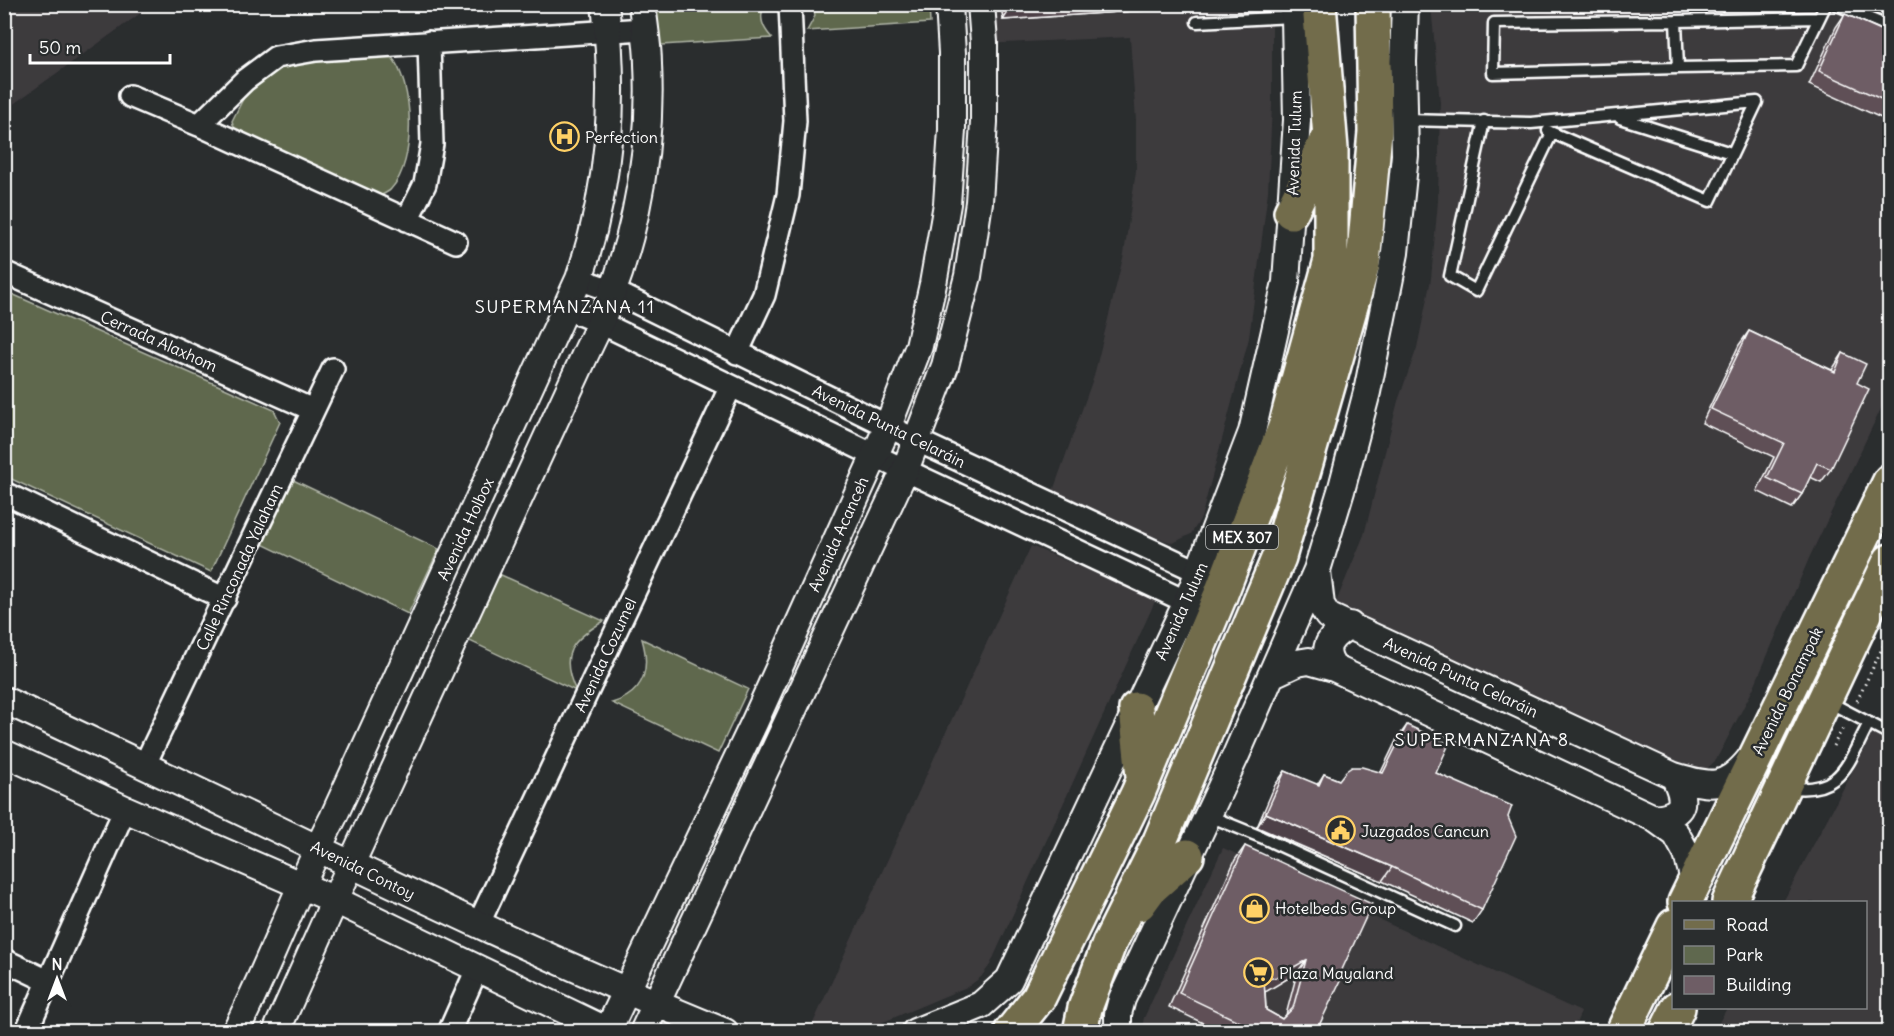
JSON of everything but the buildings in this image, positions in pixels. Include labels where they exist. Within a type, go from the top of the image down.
[{"type":"main road","name":"MEX 307","points":[[1080,1032],[1085,1008],[1109,944],[1169,821],[1279,556],[1363,264],[1375,132],[1373,4]]},
{"type":"main road","name":"Avenida Tulum","points":[[1011,1032],[1040,997],[1143,780],[1220,596],[1285,427],[1331,260],[1330,132],[1302,9]]},
{"type":"main road","points":[[1291,212],[1330,132]]},
{"type":"main road","name":"Avenida Bonampak","points":[[1685,901],[1890,481]]},
{"type":"main road","points":[[1730,901],[1890,561]]},
{"type":"main road","points":[[1137,709],[1143,780]]},
{"type":"main road","points":[[1109,944],[1150,890],[1187,856]]},
{"type":"main road","points":[[1623,1032],[1672,930]]},
{"type":"main road","points":[[1666,1032],[1678,1009]]},
{"type":"street","name":"Avenida Holbox","points":[[235,1032],[255,993],[301,885],[579,279],[600,207],[609,141],[611,74],[605,4]]},
{"type":"street","points":[[737,353],[764,295],[788,195],[795,121],[790,4]]},
{"type":"street","name":"Avenida Acanceh","points":[[608,1031],[755,721],[888,426],[919,346],[947,204],[952,130],[952,53],[949,4]]},
{"type":"street","name":"Avenida Acanceh","points":[[643,1032],[905,470],[945,366],[968,276],[979,202],[984,122],[984,42],[981,4]]},
{"type":"street","points":[[1118,1032],[1118,1014],[1122,999],[1317,570],[1341,491],[1368,392],[1393,265],[1405,155],[1403,62],[1405,4]]},
{"type":"street","name":"Avenida Tulum","points":[[915,1032],[981,1005],[1008,981],[1187,602],[1252,432],[1286,282],[1298,120],[1302,9]]},
{"type":"street","points":[[199,125],[244,80],[276,57],[316,50],[608,31],[643,16],[648,63],[647,136],[637,205],[602,323],[585,355],[276,1032]]},
{"type":"street","points":[[407,220],[425,184],[432,144],[429,42]]},
{"type":"street","points":[[130,96],[456,242]]},
{"type":"street","name":"Cerrada Alaxhom","points":[[4,272],[314,410]]},
{"type":"street","name":"Avenida Punta Celaráin","points":[[579,279],[613,291],[916,441],[1199,572]]},
{"type":"street","name":"Avenida Punta Celaráin","points":[[567,309],[602,323],[905,470],[1187,602]]},
{"type":"street","name":"Calle Rinconada Yalaham","points":[[145,765],[333,369]]},
{"type":"street","name":"Avenida Cozumel","points":[[478,925],[732,386]]},
{"type":"street","points":[[4,493],[225,599]]},
{"type":"street","name":"Avenida Punta Celaráin","points":[[1317,570],[1321,605],[1328,616],[1674,776],[1700,784],[1721,783],[1737,776],[1760,747]]},
{"type":"street","points":[[1334,668],[1327,659],[1328,644],[1334,634],[1350,625]]},
{"type":"street","points":[[1271,675],[1297,663],[1309,661],[1334,668],[1653,819],[1676,834],[1687,854],[1693,876],[1685,901]]},
{"type":"street","name":"Avenida Contoy","points":[[4,700],[478,925],[725,1032]]},
{"type":"street","points":[[4,753],[125,809],[335,900],[608,1031]]},
{"type":"street","points":[[1653,819],[1670,817],[1680,806],[1683,793],[1674,776]]},
{"type":"street","points":[[26,1032],[125,809]]},
{"type":"street","points":[[4,960],[48,981]]},
{"type":"street","points":[[449,1032],[478,967]]},
{"type":"lane","points":[[1819,18],[1494,23],[1493,73],[1796,66],[1826,4]]},
{"type":"lane","points":[[1835,4],[1890,27]]},
{"type":"lane","points":[[1197,22],[1302,9]]},
{"type":"lane","points":[[1676,21],[1678,68]]},
{"type":"lane","points":[[1405,120],[1531,123],[1756,102],[1710,201],[1531,123]]},
{"type":"lane","points":[[1614,116],[1731,153]]},
{"type":"lane","points":[[1484,121],[1450,276],[1476,291],[1552,132]]},
{"type":"lane","points":[[1824,700],[1890,734]]},
{"type":"lane","points":[[1783,787],[1820,788],[1840,775],[1869,723]]},
{"type":"lane","points":[[1207,815],[1261,837],[1455,926]]},
{"type":"shaded area","points":[[5,4],[152,4],[152,5],[5,110]]},
{"type":"shaded area","points":[[981,5],[1272,5],[1272,105],[1268,191],[1249,338],[1201,518],[1191,534],[1173,543],[1128,528],[1052,494],[1094,376],[1124,254],[1136,171],[1136,120],[1130,37],[983,44]]},
{"type":"shaded area","points":[[1431,5],[1889,5],[1889,392],[1810,556],[1753,689],[1716,760],[1700,775],[1334,607],[1364,535],[1398,401],[1417,348],[1431,279],[1438,201],[1440,103]]},
{"type":"shaded area","points":[[1031,546],[1156,599],[990,965],[981,977],[969,986],[862,1031],[809,1032]]},
{"type":"shaded area","points":[[1880,720],[1889,724],[1889,1031],[1714,1032],[1726,1009],[1867,1009],[1867,901],[1784,901]]},
{"type":"shaded area","points":[[1223,848],[1581,1012],[1572,1032],[1141,1032],[1144,1018]]},
{"type":"green space","points":[[643,5],[764,5],[762,22],[772,38],[646,46]]},
{"type":"green space","points":[[813,5],[929,5],[930,23],[807,31],[815,16]]},
{"type":"green space","points":[[375,55],[391,56],[399,68],[408,103],[409,122],[405,160],[399,176],[391,189],[380,196],[236,134],[232,121],[249,87],[283,63]]},
{"type":"green space","points":[[5,291],[274,410],[280,422],[211,572],[5,476]]},
{"type":"green space","points":[[291,479],[439,549],[408,614],[260,543]]},
{"type":"green space","points":[[490,570],[604,621],[584,635],[571,649],[568,667],[576,691],[459,636]]},
{"type":"green space","points":[[642,639],[748,689],[718,753],[612,703],[631,693],[642,679],[646,661]]},
{"type":"green space","points":[[5,986],[9,988],[10,1025],[5,1032]]},
{"type":"place","name":"Perfection","points":[[564,137]]},
{"type":"place","name":"Juzgados Cancun","points":[[1340,831]]},
{"type":"place","name":"Hotelbeds Group","points":[[1254,908]]},
{"type":"place","name":"Plaza Mayaland","points":[[1258,973]]},
{"type":"district","name":"SUPERMANZANA 11","points":[[565,306]]},
{"type":"district","name":"SUPERMANZANA 8","points":[[1482,739]]}]
